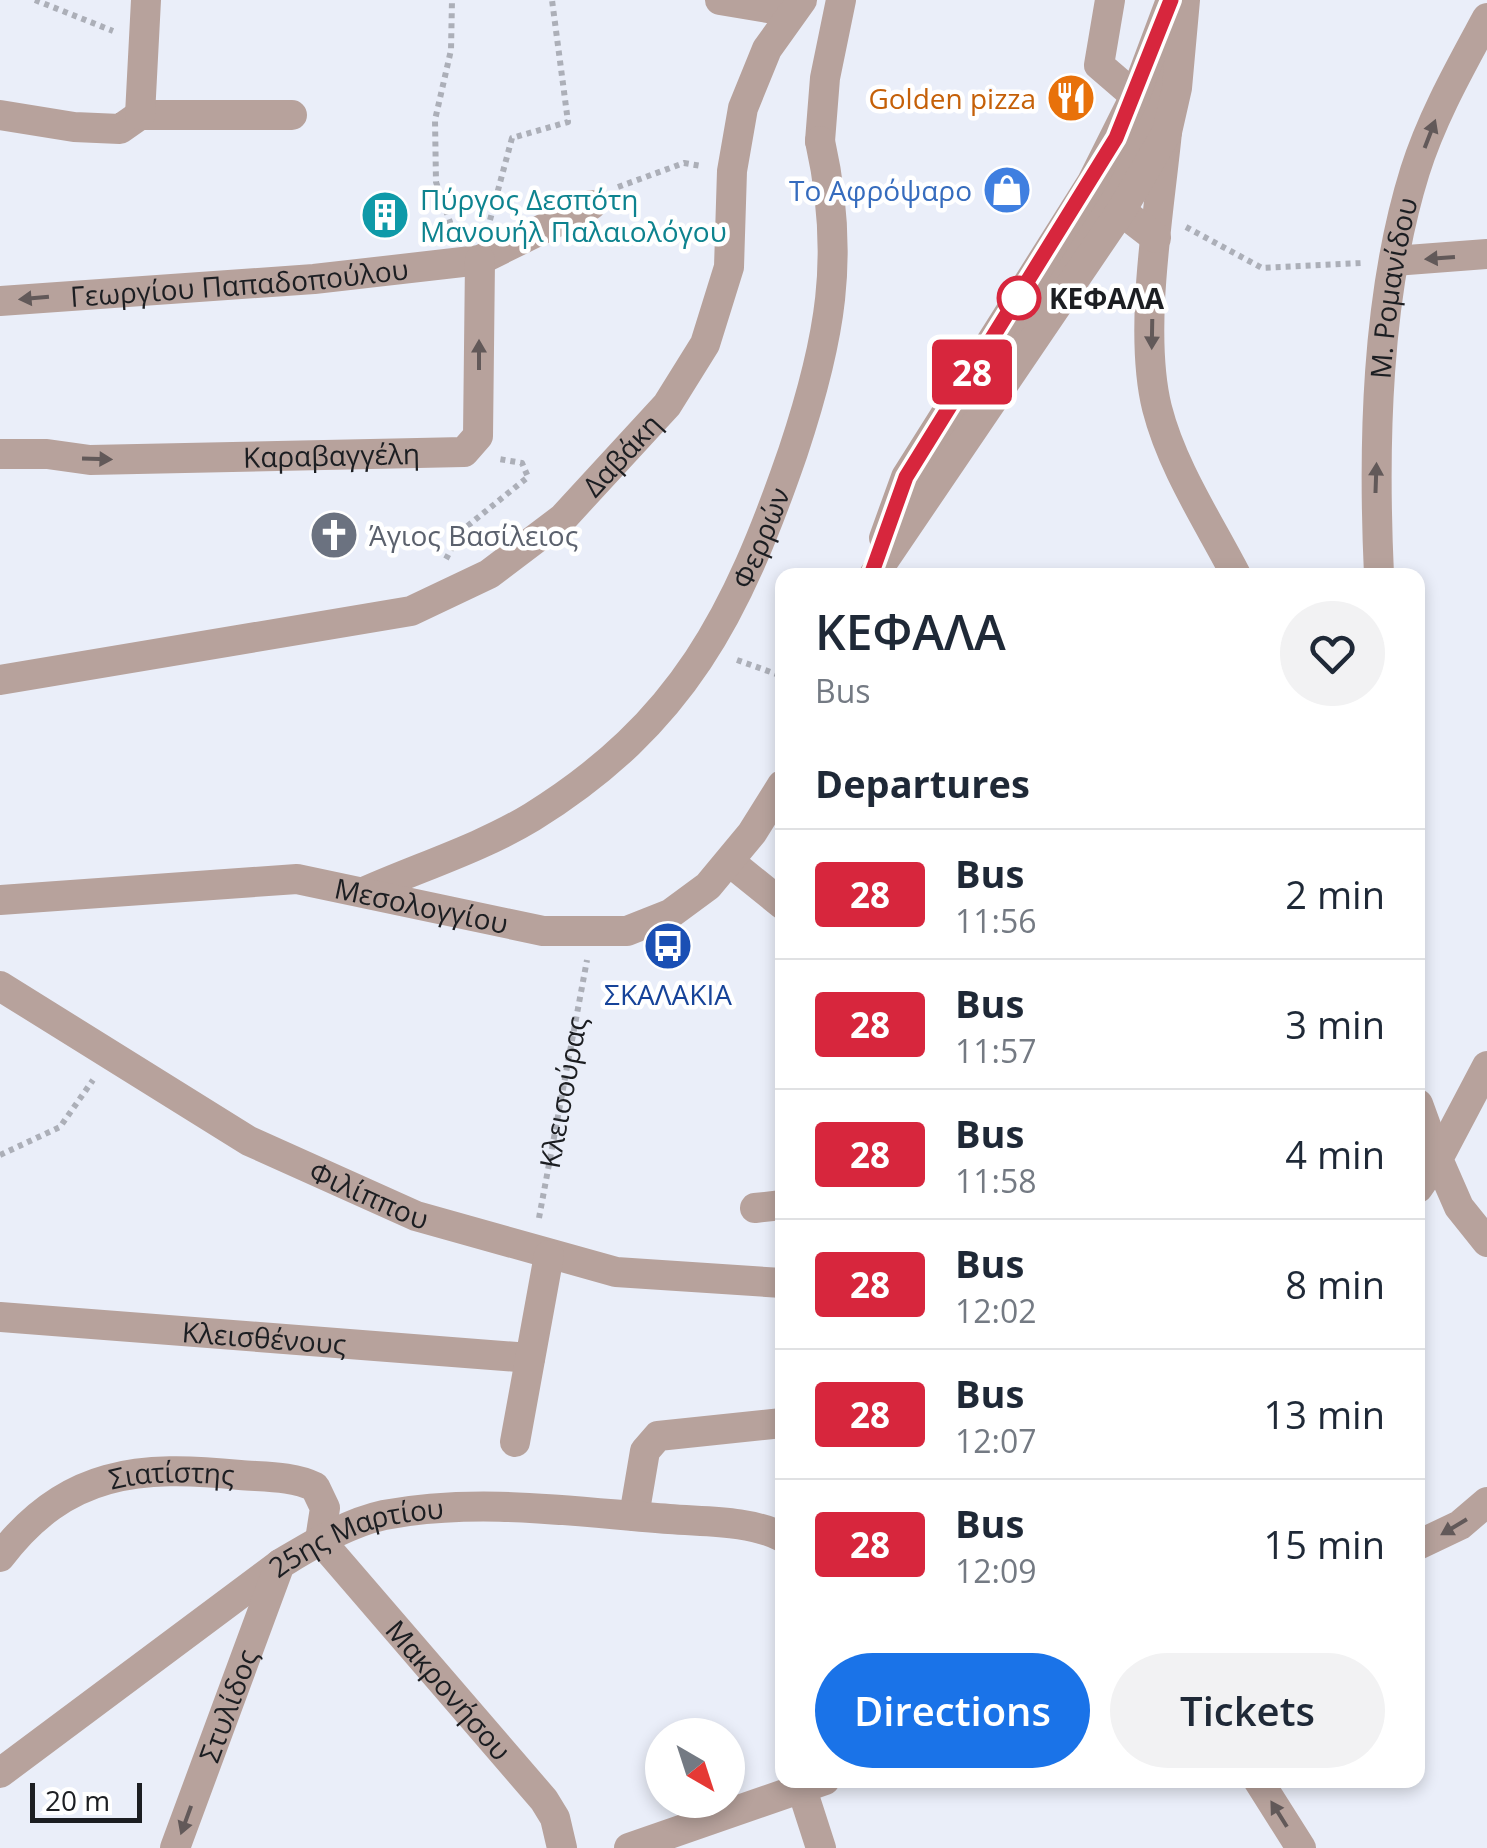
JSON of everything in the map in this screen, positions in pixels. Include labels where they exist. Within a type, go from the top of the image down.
[{"type":"street","points":[[140,114],[146,0]]},
{"type":"street","points":[[720,0],[797,6]]},
{"type":"street","name":"Φερρών","points":[[366,891],[510,828],[560,798],[650,722],[708,650],[742,587],[768,525],[814,390],[830,324],[836,255],[830,188],[820,141],[825,78],[841,0]]},
{"type":"street","points":[[1110,0],[1099,65],[1135,96]]},
{"type":"street","points":[[874,568],[906,477],[1092,182],[1135,96],[1171,0]]},
{"type":"street","points":[[1185,0],[1156,238],[1152,350],[1157,406],[1182,473],[1232,568]]},
{"type":"street","name":"Δαβάκη","points":[[0,680],[392,616],[437,601],[513,558],[589,493],[666,406],[698,358],[727,278],[732,171],[750,88],[767,49],[797,6]]},
{"type":"street","name":"Μ. Ρομανίδου","points":[[1379,568],[1377,458],[1394,261],[1415,171],[1443,99],[1487,18]]},
{"type":"street","points":[[1157,72],[1149,141],[914,496],[909,488],[1136,135],[1157,72]]},
{"type":"street","points":[[0,115],[74,128],[120,128],[140,114],[292,115]]},
{"type":"street","points":[[877,568],[1121,211],[1167,132]]},
{"type":"street","name":"Γεωργίου Παπαδοπούλου","points":[[0,301],[314,279],[480,260],[591,205]]},
{"type":"street","points":[[1121,211],[1156,238]]},
{"type":"street","points":[[1394,261],[1487,254]]},
{"type":"street","name":"Καραβαγγέλη","points":[[0,454],[47,454],[90,460],[464,452],[478,436],[480,260]]},
{"type":"street","name":"Μεσολογγίου","points":[[0,900],[297,879],[525,927],[592,934],[626,931],[670,914],[708,886],[730,862],[775,795]]},
{"type":"street","points":[[730,862],[775,898]]},
{"type":"street","name":"Φιλίππου","points":[[0,986],[279,1157],[416,1216],[541,1253],[641,1276],[775,1284]]},
{"type":"street","points":[[1425,1178],[1487,1066]]},
{"type":"street","points":[[1425,1123],[1459,1208],[1487,1242]]},
{"type":"street","points":[[514,1442],[530,1358],[541,1253]]},
{"type":"street","name":"Κλεισθένους","points":[[0,1317],[530,1358]]},
{"type":"street","points":[[634,1516],[645,1451],[658,1436],[775,1424]]},
{"type":"street","name":"Σιατίστης","points":[[0,1557],[16,1537],[60,1502],[97,1480],[168,1468],[316,1486],[325,1508],[320,1540]]},
{"type":"street","points":[[1425,1542],[1460,1525],[1487,1502]]},
{"type":"street","name":"25ης Μαρτίου","points":[[0,1774],[12,1752],[280,1564],[320,1540],[380,1516],[440,1508],[634,1516],[741,1525],[775,1534]]},
{"type":"street","name":"Μακρονήσου","points":[[320,1540],[544,1800],[555,1818],[562,1848]]},
{"type":"street","name":"Στυλίδος","points":[[175,1848],[280,1564]]},
{"type":"street","points":[[629,1848],[794,1788]]},
{"type":"street","points":[[809,1788],[821,1848]]},
{"type":"street","points":[[1263,1788],[1301,1848]]},
{"type":"path","points":[[35,0],[144,43]]},
{"type":"path","points":[[446,264],[450,222],[436,182],[436,120],[451,50],[452,0]]},
{"type":"path","points":[[480,260],[512,138],[568,122],[552,0]]},
{"type":"path","points":[[591,205],[613,189],[684,163],[732,171]]},
{"type":"path","points":[[1203,238],[1262,268],[1394,261]]},
{"type":"path","points":[[460,532],[523,482]]},
{"type":"path","points":[[737,660],[775,674]]},
{"type":"path","name":"Κλεισούρας","points":[[541,1253],[592,934]]},
{"type":"path","points":[[0,1155],[42,1139],[69,1114]]},
{"type":"bus line","name":"28","points":[[874,568],[906,477],[1116,138],[1171,0]]},
{"type":"place","name":"Golden pizza","points":[[1071,98]]},
{"type":"place","name":"Το Αφρόψαρο","points":[[1007,190]]},
{"type":"place","name":"Πύργος Δεσπότη Μανουήλ Παλαιολόγου","points":[[385,215]]},
{"type":"place","name":"ΚΕΦΑΛΑ","points":[[1019,298]]},
{"type":"place","name":"Άγιος Βασίλειος","points":[[334,535]]},
{"type":"place","name":"ΣΚΑΛΑΚΙΑ","points":[[668,946]]}]
